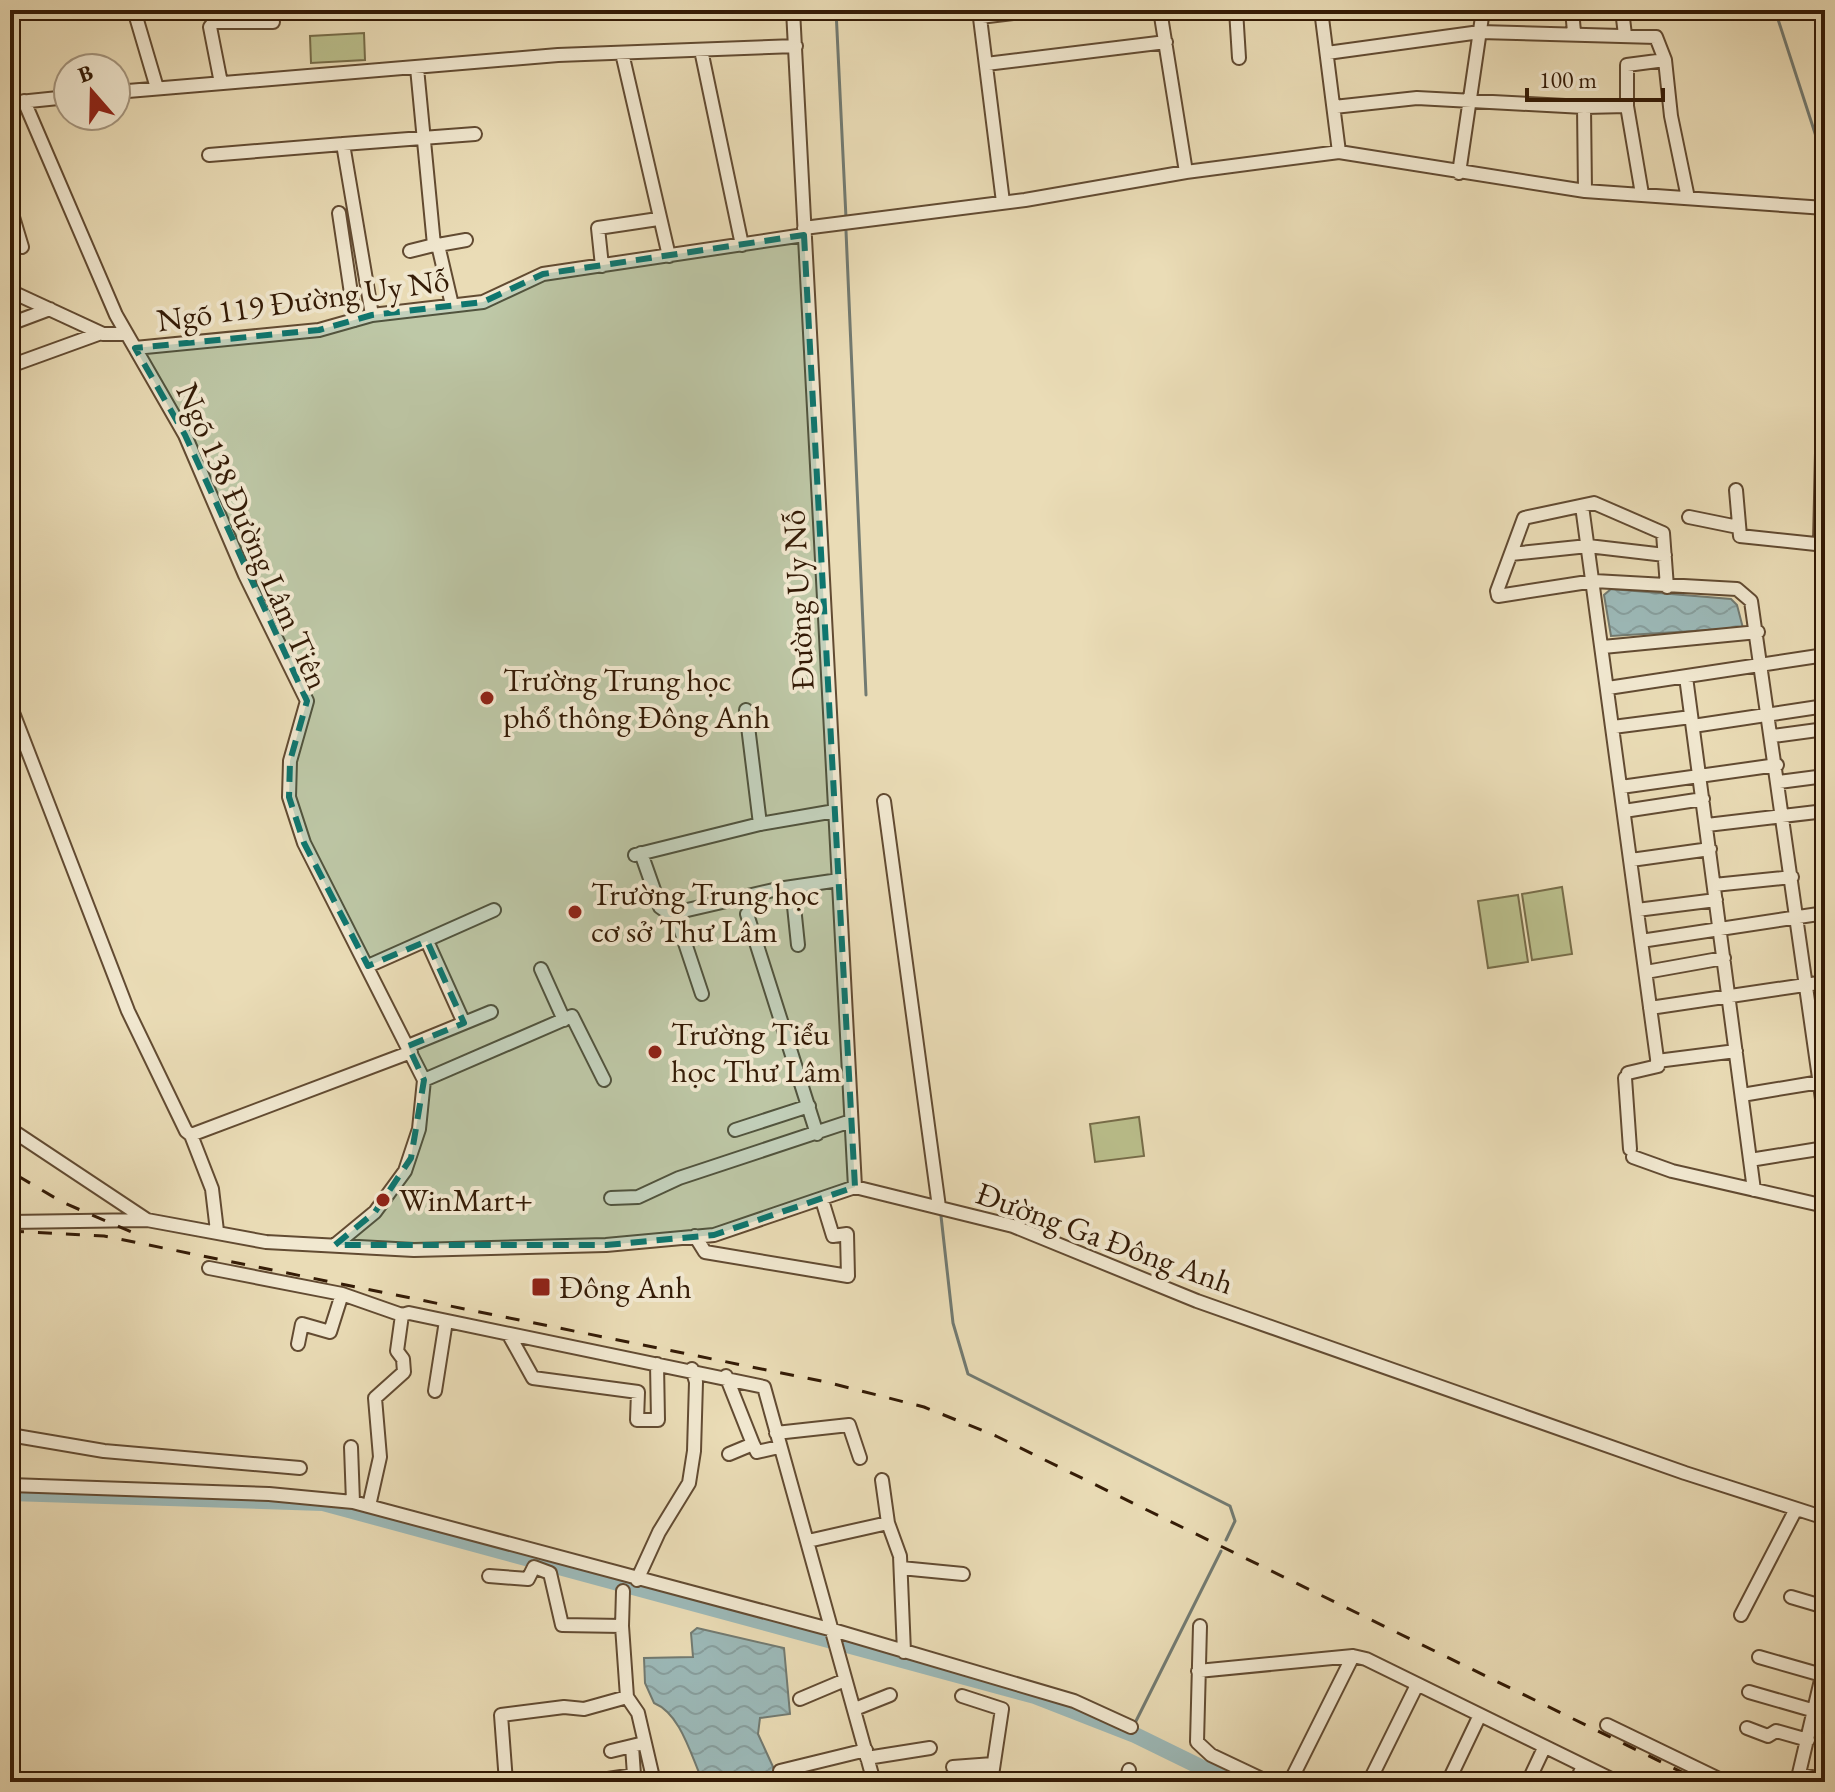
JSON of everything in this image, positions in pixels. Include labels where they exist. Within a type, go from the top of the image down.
[{"type":"street","points":[[134,10],[157,88]]},
{"type":"street","name":"Đường Uy Nỗ","points":[[793,10],[855,1187]]},
{"type":"street","points":[[1003,202],[979,14],[1040,10]]},
{"type":"street","points":[[1160,10],[1186,172]]},
{"type":"street","points":[[1236,10],[1239,58]]},
{"type":"street","points":[[1321,10],[1339,152]]},
{"type":"street","points":[[1459,173],[1483,10]]},
{"type":"street","points":[[1572,10],[1574,32]]},
{"type":"street","points":[[1622,10],[1625,35]]},
{"type":"street","points":[[221,83],[210,27],[214,22],[273,22]]},
{"type":"street","points":[[1327,53],[1480,32],[1574,32],[1656,37],[1665,60],[1671,116],[1688,198]]},
{"type":"street","points":[[986,64],[1166,42]]},
{"type":"street","points":[[132,90],[622,53],[796,46]]},
{"type":"street","points":[[701,50],[742,245]]},
{"type":"street","points":[[622,53],[641,121],[658,219],[669,256]]},
{"type":"street","points":[[1642,194],[1627,106],[1627,65],[1665,60]]},
{"type":"street","points":[[417,68],[436,245],[452,305]]},
{"type":"street","points":[[10,103],[52,98]]},
{"type":"street","points":[[1334,107],[1417,98],[1584,107],[1627,106]]},
{"type":"street","name":"Ngõ 138 Đường Lâm Tiên","points":[[24,101],[127,334],[185,435],[245,575],[307,701],[290,761],[289,797],[304,843],[424,1080]]},
{"type":"street","points":[[1584,107],[1585,191]]},
{"type":"street","points":[[209,155],[475,134]]},
{"type":"street","points":[[343,144],[372,315]]},
{"type":"street","name":"Ngõ 119 Đường Uy Nỗ","points":[[135,348],[319,330],[372,315],[483,302],[543,274],[742,245],[804,231],[1186,172],[1339,152],[1585,191],[1825,208]]},
{"type":"street","points":[[10,207],[22,247]]},
{"type":"street","points":[[339,213],[355,320]]},
{"type":"street","points":[[602,266],[598,228],[658,219]]},
{"type":"street","points":[[410,251],[466,240]]},
{"type":"street","points":[[10,291],[101,333]]},
{"type":"street","points":[[10,324],[50,309]]},
{"type":"street","points":[[10,366],[101,333],[127,334]]},
{"type":"street","points":[[1736,490],[1740,536],[1822,544],[1822,453]]},
{"type":"street","points":[[1667,587],[1663,533],[1594,503],[1524,518],[1498,596],[1594,581],[1667,587],[1737,589],[1751,601],[1763,666],[1807,985],[1818,1020],[1825,1120]]},
{"type":"street","points":[[1582,506],[1658,1066],[1626,1075],[1632,1153],[1672,1171],[1825,1206]]},
{"type":"street","points":[[1689,517],[1738,527]]},
{"type":"street","points":[[1511,554],[1588,546],[1665,555]]},
{"type":"street","points":[[1603,647],[1758,632]]},
{"type":"street","points":[[1608,688],[1825,655]]},
{"type":"street","points":[[1686,677],[1754,1190]]},
{"type":"street","points":[[10,705],[128,1011],[182,1126],[191,1135],[212,1189],[217,1231]]},
{"type":"street","points":[[1613,727],[1770,716],[1825,706]]},
{"type":"street","points":[[746,710],[760,824]]},
{"type":"street","points":[[1773,736],[1825,729]]},
{"type":"street","points":[[1621,787],[1777,765]]},
{"type":"street","points":[[1779,782],[1825,776]]},
{"type":"street","points":[[1624,811],[1703,799]]},
{"type":"street","points":[[884,801],[939,1207]]},
{"type":"street","points":[[835,811],[760,824],[638,854],[660,907],[670,914],[792,887],[839,880]]},
{"type":"street","points":[[1707,825],[1825,811]]},
{"type":"street","points":[[1631,860],[1710,849]]},
{"type":"street","points":[[1714,885],[1792,877]]},
{"type":"street","points":[[792,887],[798,945]]},
{"type":"street","points":[[1637,910],[1716,900]]},
{"type":"street","points":[[368,966],[494,910]]},
{"type":"street","points":[[675,913],[702,994]]},
{"type":"street","points":[[1641,941],[1825,913]]},
{"type":"street","points":[[747,914],[817,1134]]},
{"type":"street","points":[[427,941],[464,1023]]},
{"type":"street","points":[[1646,972],[1724,958]]},
{"type":"street","points":[[541,969],[564,1020]]},
{"type":"street","points":[[1650,1008],[1825,982]]},
{"type":"street","points":[[191,1135],[410,1049],[491,1012]]},
{"type":"street","points":[[335,1245],[375,1212],[405,1171],[419,1129],[424,1080],[572,1016],[604,1080]]},
{"type":"street","points":[[1657,1061],[1736,1051]]},
{"type":"street","points":[[1742,1095],[1821,1078]]},
{"type":"street","points":[[735,1130],[809,1106]]},
{"type":"street","points":[[611,1198],[638,1197],[679,1178],[851,1121]]},
{"type":"street","points":[[10,1129],[147,1220]]},
{"type":"street","points":[[1750,1160],[1825,1148]]},
{"type":"street","points":[[10,1222],[147,1220],[266,1242],[414,1250],[606,1245],[714,1235],[855,1187]]},
{"type":"street","name":"Đường Ga Đông Anh","points":[[855,1187],[1013,1226],[1197,1301],[1685,1473],[1825,1518]]},
{"type":"street","points":[[695,1236],[705,1252],[848,1276],[847,1234],[833,1236],[822,1200]]},
{"type":"street","points":[[209,1268],[342,1294],[402,1315],[409,1313],[692,1369],[764,1387],[874,1782]]},
{"type":"street","points":[[298,1344],[302,1324],[330,1332],[342,1294]]},
{"type":"street","points":[[369,1506],[380,1461],[375,1398],[404,1372],[403,1359],[397,1351],[402,1315]]},
{"type":"street","points":[[435,1391],[446,1321]]},
{"type":"street","points":[[509,1335],[533,1378],[638,1392],[637,1420],[658,1420],[657,1364]]},
{"type":"street","points":[[637,1580],[659,1532],[689,1483],[695,1423],[696,1382],[692,1369]]},
{"type":"street","points":[[726,1376],[757,1452],[779,1447]]},
{"type":"street","points":[[776,1433],[849,1425],[860,1458]]},
{"type":"street","points":[[10,1435],[104,1451],[300,1468]]},
{"type":"street","points":[[729,1454],[753,1444]]},
{"type":"street","points":[[351,1447],[353,1502]]},
{"type":"street","points":[[882,1480],[888,1523],[901,1568],[904,1652]]},
{"type":"street","points":[[10,1485],[301,1495],[353,1502],[1074,1701],[1131,1727]]},
{"type":"street","points":[[1741,1615],[1796,1509]]},
{"type":"street","points":[[808,1541],[888,1523]]},
{"type":"street","points":[[489,1576],[528,1579],[534,1567],[550,1573],[562,1625],[622,1626]]},
{"type":"street","points":[[901,1568],[963,1574]]},
{"type":"street","points":[[623,1591],[627,1697],[638,1713],[654,1782]]},
{"type":"street","points":[[1791,1597],[1825,1607]]},
{"type":"street","points":[[1200,1626],[1197,1742],[1211,1755],[1268,1782]]},
{"type":"street","points":[[1198,1671],[1353,1656],[1617,1782]]},
{"type":"street","points":[[1290,1782],[1353,1656]]},
{"type":"street","points":[[1759,1657],[1824,1669],[1798,1778],[1825,1780]]},
{"type":"street","points":[[800,1699],[845,1680]]},
{"type":"street","points":[[1369,1782],[1417,1685]]},
{"type":"street","points":[[1749,1692],[1815,1711]]},
{"type":"street","points":[[855,1709],[890,1695]]},
{"type":"street","points":[[962,1696],[1002,1709],[991,1782]]},
{"type":"street","points":[[506,1782],[501,1715],[564,1707],[584,1709],[627,1697]]},
{"type":"street","points":[[1448,1782],[1479,1717]]},
{"type":"street","points":[[1607,1725],[1725,1782]]},
{"type":"street","points":[[1747,1728],[1768,1736],[1776,1731],[1825,1734]]},
{"type":"street","points":[[611,1751],[647,1742]]},
{"type":"street","points":[[608,1779],[634,1775],[632,1746]]},
{"type":"street","points":[[780,1771],[866,1754],[930,1748]]},
{"type":"street","points":[[1528,1782],[1544,1748]]},
{"type":"street","points":[[953,1767],[993,1764]]},
{"type":"street","points":[[1576,1782],[1583,1766]]},
{"type":"highlighted area","points":[[804,235],[855,1187],[714,1235],[606,1245],[335,1245],[375,1212],[411,1158],[424,1080],[408,1046],[464,1023],[427,941],[368,966],[304,843],[289,797],[290,761],[307,701],[185,435],[135,348],[319,330],[372,315],[483,302],[543,274]]},
{"type":"green space","points":[[364,33],[365,60],[311,63],[310,36]]},
{"type":"green space","points":[[1562,887],[1572,954],[1532,960],[1522,894]]},
{"type":"green space","points":[[1518,895],[1528,962],[1488,968],[1478,901]]},
{"type":"green space","points":[[1139,1117],[1144,1156],[1095,1162],[1090,1124]]},
{"type":"water","points":[[1611,589],[1731,599],[1737,605],[1743,628],[1611,636],[1604,595]]},
{"type":"water","points":[[697,1628],[784,1648],[790,1714],[760,1718],[758,1734],[780,1782],[703,1782],[678,1726],[663,1708],[654,1703],[645,1683],[644,1658],[693,1657],[691,1633]]},
{"type":"waterway","points":[[836,10],[846,218]]},
{"type":"waterway","points":[[1775,10],[1825,164]]},
{"type":"waterway","points":[[846,231],[866,695]]},
{"type":"waterway","points":[[941,1216],[953,1323],[968,1374],[1230,1506],[1235,1521],[1226,1540]]},
{"type":"waterway","points":[[10,1493],[323,1503],[1035,1696],[1135,1735],[1231,1782]]},
{"type":"waterway","points":[[1135,1723],[1221,1551]]},
{"type":"railway","points":[[18,1176],[62,1202],[136,1234]]},
{"type":"railway","points":[[10,1231],[104,1236],[826,1382],[924,1407],[996,1436],[1702,1782]]},
{"type":"place","name":"Trường Trung học phổ thông Đông Anh","points":[[487,698]]},
{"type":"place","name":"Trường Trung học cơ sở Thư Lâm","points":[[575,912]]},
{"type":"place","name":"Trường Tiểu học Thư Lâm","points":[[655,1052]]},
{"type":"place","name":"WinMart+","points":[[383,1200]]},
{"type":"place","name":"Đông Anh","points":[[541,1287]]}]
